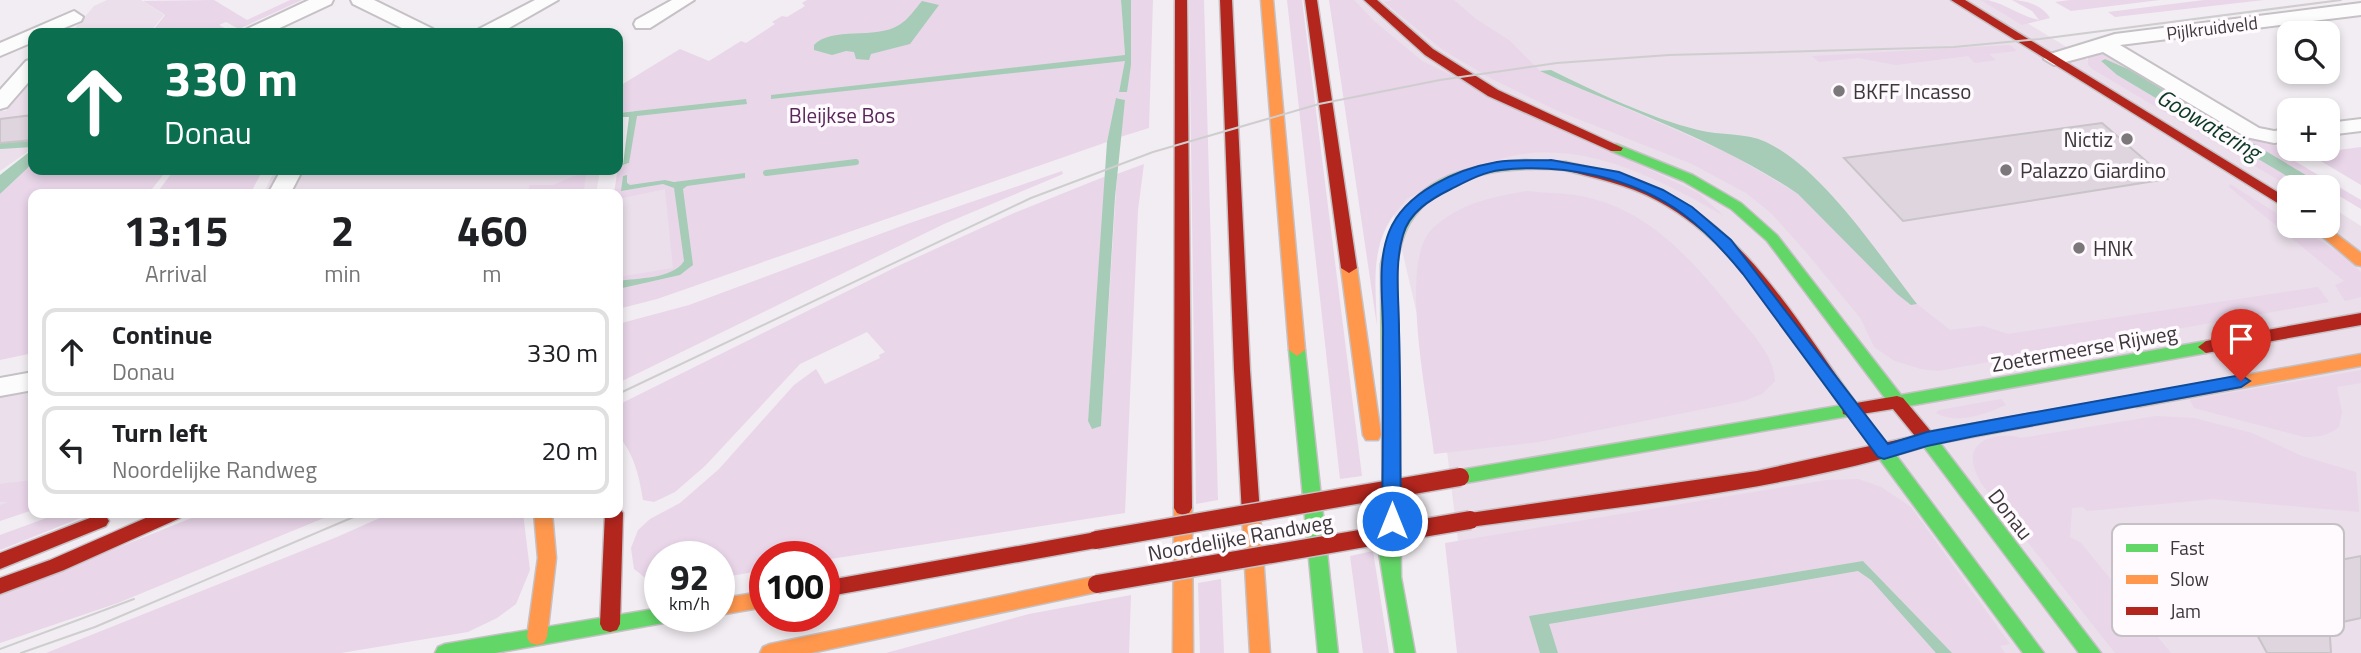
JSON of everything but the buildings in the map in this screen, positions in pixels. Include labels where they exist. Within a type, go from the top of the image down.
[{"type":"main road","points":[[1181,0],[1183,653]]},
{"type":"main road","points":[[1226,0],[1242,370],[1260,653]]},
{"type":"main road","points":[[1267,0],[1298,359],[1328,653]]},
{"type":"main road","points":[[1311,0],[1405,653]]},
{"type":"main road","name":"Donau","points":[[1370,0],[1429,52],[1493,93],[1688,178],[1736,206],[1772,238],[2091,653]]},
{"type":"main road","points":[[1957,0],[2060,57],[2277,185]]},
{"type":"main road","points":[[1975,0],[2277,197]]},
{"type":"main road","points":[[1392,577],[1391,326],[1388,280],[1391,254],[1395,234],[1412,206],[1469,174],[1499,166],[1528,163],[1580,169],[1634,182],[1687,210],[1726,243],[1749,270],[1855,415]]},
{"type":"main road","points":[[2333,238],[2361,261]]},
{"type":"main road","points":[[2340,238],[2361,250]]},
{"type":"main road","name":"Zoetermeerse Rijweg","points":[[1897,402],[2361,319]]},
{"type":"main road","points":[[1927,439],[2361,360]]},
{"type":"main road","name":"Noordelijke Randweg","points":[[840,586],[1460,477],[1855,415],[1897,402]]},
{"type":"main road","name":"Noordelijke Randweg","points":[[770,653],[1097,584],[1470,520],[1824,467],[1880,447],[1927,439]]},
{"type":"main road","points":[[1880,447],[2034,653]]},
{"type":"main road","points":[[1166,613],[1182,506]]},
{"type":"main road","points":[[0,561],[106,518]]},
{"type":"main road","points":[[0,586],[57,565],[163,518]]},
{"type":"main road","points":[[536,645],[547,558],[543,518]]},
{"type":"main road","points":[[610,643],[614,518]]},
{"type":"main road","points":[[445,653],[536,645],[610,624],[644,619]]},
{"type":"street","points":[[265,28],[324,0]]},
{"type":"street","points":[[360,0],[416,28]]},
{"type":"street","points":[[496,28],[549,0]]},
{"type":"street","points":[[643,24],[685,0]]},
{"type":"street","name":"Pijlkruidveld","points":[[2060,57],[2106,45],[2115,40],[2361,9]]},
{"type":"street","points":[[49,28],[74,17],[64,28]]},
{"type":"street","points":[[0,50],[28,37]]},
{"type":"street","points":[[2106,45],[2253,133],[2277,135]]},
{"type":"street","points":[[0,103],[28,71]]},
{"type":"street","points":[[2340,128],[2361,125]]},
{"type":"street","points":[[0,387],[28,382]]},
{"type":"shaded area","points":[[107,0],[141,0],[164,15],[153,28],[75,28],[94,6]]},
{"type":"shaded area","points":[[1348,0],[1989,0],[2277,175],[2277,238],[2340,238],[2340,213],[2361,226],[2361,653],[1483,653],[1459,549],[1445,435],[1347,13]]},
{"type":"shaded area","points":[[28,84],[28,151],[0,171],[0,111],[6,111]]},
{"type":"shaded area","points":[[272,175],[599,175],[597,189],[266,189]]},
{"type":"shaded area","points":[[677,176],[695,286],[623,301],[623,190]]},
{"type":"shaded area","points":[[28,379],[28,508],[0,519],[0,384]]},
{"type":"green space","points":[[214,0],[247,20],[290,0],[302,0],[241,28],[226,22],[219,25],[225,28],[155,28],[165,15],[143,1]]},
{"type":"green space","name":"Bleijkse Bos","points":[[807,0],[1121,0],[1125,55],[1120,61],[1126,61],[1119,91],[1126,92],[1131,65],[1131,0],[1153,0],[1149,128],[1120,137],[1125,100],[1117,98],[1107,142],[657,299],[623,308],[623,288],[680,275],[691,267],[678,182],[665,180],[623,190],[615,189],[617,175],[623,175],[623,165],[629,163],[634,111],[623,112],[623,84],[680,49],[709,61],[741,41],[746,43],[775,24],[772,22],[805,6],[802,3]]},
{"type":"green space","points":[[1189,0],[1204,0],[1218,500],[1196,504]]},
{"type":"green space","points":[[1287,0],[1302,0],[1362,476],[1340,479]]},
{"type":"green space","points":[[1329,0],[1354,0],[1374,21],[1422,61],[1698,193],[1724,216],[1648,177],[1592,158],[1564,153],[1507,157],[1470,170],[1408,198],[1395,213],[1386,227],[1377,257],[1377,326]]},
{"type":"green space","points":[[1454,0],[1476,19],[1509,40],[1540,71],[1730,154],[1798,194],[1911,305],[1917,304],[1950,330],[1983,326],[2008,334],[2318,287],[2329,302],[1938,371],[1895,361],[1874,347],[1861,319],[1806,252],[1771,213],[1746,193],[1692,164],[1558,111],[1492,79],[1443,50],[1384,2]]},
{"type":"green space","points":[[1981,0],[1996,2],[2039,20],[2032,11],[2012,0],[2023,1],[2039,7],[2050,18],[2022,25]]},
{"type":"green space","points":[[2160,0],[2071,11],[2055,2]]},
{"type":"green space","points":[[2204,0],[2264,0],[2115,17],[2108,12]]},
{"type":"green space","points":[[2010,45],[2017,51],[1989,54],[1996,60],[1975,63],[1968,56],[1896,65],[1858,58],[1819,62],[1812,56]]},
{"type":"green space","points":[[2102,53],[2111,54],[2272,141],[2277,146],[2277,159],[2128,69],[2105,59],[2101,61],[2117,75],[2285,175],[2277,175],[2277,179],[2094,70],[2088,65],[2088,57]]},
{"type":"green space","points":[[2361,147],[2361,185],[2321,161],[2340,161],[2340,150]]},
{"type":"green space","points":[[2281,161],[2295,161],[2318,175],[2304,175]]},
{"type":"green space","points":[[1144,164],[1138,210],[1125,513],[840,558],[840,541],[749,541],[749,573],[735,575],[735,541],[644,541],[644,577],[634,569],[631,548],[638,530],[650,519],[680,503],[719,469],[794,385],[816,369],[825,384],[880,358],[879,355],[885,352],[867,332],[800,364],[705,466],[675,492],[654,502],[643,500],[635,465],[623,442],[623,403],[898,266],[1014,213],[1106,176],[1088,421],[1092,428],[1101,425],[1117,174]]},
{"type":"green space","points":[[28,168],[28,175],[163,175],[152,189],[28,189],[28,354],[0,360],[0,194]]},
{"type":"green space","points":[[1062,171],[1063,174],[944,224],[623,381],[623,323],[689,305],[907,224]]},
{"type":"green space","points":[[170,175],[260,175],[253,189],[160,189]]},
{"type":"green space","points":[[586,175],[584,189],[529,189],[530,185],[553,185],[574,176]]},
{"type":"green space","name":"Bleijkse Bos","points":[[663,184],[674,188],[684,261],[679,267],[663,274],[623,280],[623,276],[673,268],[665,189],[623,198],[623,191]]},
{"type":"green space","points":[[2230,184],[2277,213],[2277,226],[2229,187]]},
{"type":"green space","points":[[2340,188],[2361,200],[2361,209],[2340,196]]},
{"type":"green space","points":[[1527,191],[1575,195],[1601,201],[1646,223],[1666,238],[1702,274],[1754,336],[1771,362],[1775,381],[1762,394],[1744,401],[1539,442],[1434,454],[1422,370],[1416,301],[1417,270],[1423,245],[1433,228],[1465,207]]},
{"type":"green space","points":[[2291,238],[2316,238],[2345,256],[2361,272],[2361,297],[2345,301],[2335,285],[2344,281]]},
{"type":"green space","points":[[2361,370],[2361,383],[2337,387],[2342,412],[2339,427],[2318,436],[2304,437],[2194,408],[2190,400]]},
{"type":"green space","points":[[2001,399],[2006,405],[1971,417],[1953,418],[1936,413],[1939,410]]},
{"type":"green space","points":[[2156,416],[2194,418],[2252,433],[2302,456],[2356,472],[2359,512],[2213,499],[2087,511],[2083,507],[2072,508],[2070,537],[2081,543],[2112,581],[2112,636],[2157,636],[2171,653],[2115,653],[1981,483],[1974,466],[1975,449],[1993,437],[2021,438]]},
{"type":"green space","points":[[1858,479],[1881,487],[1911,507],[2010,644],[2000,646],[2005,653],[1952,653],[1863,561],[1529,616],[1540,653],[1457,653],[1445,543],[1827,480]]},
{"type":"green space","points":[[28,481],[28,512],[0,521],[0,505],[8,502],[0,502],[0,484]]},
{"type":"green space","points":[[46,518],[80,518],[0,550],[0,535]]},
{"type":"green space","points":[[192,518],[324,518],[118,603],[0,643],[0,595]]},
{"type":"green space","points":[[380,518],[524,518],[530,570],[516,604],[497,618],[468,632],[341,653],[46,653]]},
{"type":"green space","points":[[1373,551],[1389,653],[1363,653],[1350,556]]},
{"type":"green space","points":[[1859,571],[1871,580],[1936,653],[1558,653],[1548,624]]},
{"type":"green space","points":[[1221,579],[1224,653],[1200,653],[1198,583]]},
{"type":"green space","points":[[1131,595],[1129,653],[886,653],[1029,614]]},
{"type":"water","points":[[1121,0],[1131,0],[1131,65],[1127,92],[1119,92],[1125,61],[771,99],[771,95],[1125,55]]},
{"type":"water","points":[[922,1],[939,5],[910,44],[871,54],[869,60],[856,59],[854,52],[832,55],[814,50],[814,45],[832,36],[878,32],[899,25]]},
{"type":"water","name":"Goowatering","points":[[2105,59],[2128,69],[2277,158],[2277,161],[2282,161],[2306,175],[2285,175],[2117,75],[2101,61]]},
{"type":"water","points":[[1551,70],[1605,96],[1679,125],[1758,139],[1788,155],[1809,172],[1849,215],[1917,304],[1911,305],[1897,294],[1798,194],[1736,157],[1540,71]]},
{"type":"water","points":[[1116,98],[1125,100],[1115,197],[1101,426],[1092,429],[1088,421],[1107,142]]},
{"type":"water","points":[[746,99],[747,104],[637,116],[629,163],[623,165],[629,117],[623,117],[623,112]]},
{"type":"water","points":[[28,153],[28,168],[0,194],[0,175]]},
{"type":"water","points":[[745,173],[745,178],[687,186],[683,189],[693,265],[680,275],[623,288],[623,280],[663,274],[679,267],[684,261],[674,188],[663,184],[623,191],[623,176],[627,175],[627,183],[630,185],[665,180],[674,182]]},
{"type":"water","points":[[1863,561],[1952,653],[1936,653],[1871,580],[1858,571],[1549,624],[1558,653],[1540,653],[1529,616]]},
{"type":"waterway","points":[[0,146],[28,144]]},
{"type":"waterway","points":[[766,173],[856,162]]},
{"type":"tram line","points":[[623,392],[1031,198],[1153,152],[1319,104],[1440,80],[1557,63],[1669,55],[1954,47],[2040,39],[2341,0]]},
{"type":"tram line","points":[[21,653],[95,627],[351,518]]},
{"type":"tram line","points":[[0,649],[134,599]]},
{"type":"traffic: fast","points":[[1616,148],[1688,178],[1736,206],[1772,238],[1897,402]]},
{"type":"traffic: fast","points":[[1392,577],[1389,264],[1398,232],[1408,214],[1422,198],[1459,177],[1502,166],[1566,166]]},
{"type":"traffic: fast","points":[[1897,402],[2206,347]]},
{"type":"traffic: fast","points":[[1297,350],[1328,653]]},
{"type":"traffic: fast","points":[[2091,653],[1927,439],[2137,401]]},
{"type":"traffic: fast","points":[[1460,477],[1849,410]]},
{"type":"traffic: fast","points":[[1884,452],[2034,653]]},
{"type":"traffic: fast","points":[[1388,553],[1405,653]]},
{"type":"traffic: fast","points":[[445,653],[644,619]]},
{"type":"traffic: slow","points":[[1267,0],[1297,350]]},
{"type":"traffic: slow","points":[[2332,238],[2361,261]]},
{"type":"traffic: slow","points":[[1349,268],[1372,435]]},
{"type":"traffic: slow","points":[[2137,401],[2361,360]]},
{"type":"traffic: slow","points":[[1183,508],[1183,653]]},
{"type":"traffic: slow","points":[[1251,514],[1260,653]]},
{"type":"traffic: slow","points":[[537,637],[547,558],[543,518]]},
{"type":"traffic: slow","points":[[770,653],[1097,584]]},
{"type":"traffic: slow","points":[[735,604],[749,602]]},
{"type":"traffic: jam","points":[[1181,0],[1183,508]]},
{"type":"traffic: jam","points":[[1226,0],[1251,514]]},
{"type":"traffic: jam","points":[[1311,0],[1349,268]]},
{"type":"traffic: jam","points":[[1370,0],[1429,52],[1493,93],[1616,148]]},
{"type":"traffic: jam","points":[[1957,0],[2277,198]]},
{"type":"traffic: jam","points":[[1566,166],[1619,178],[1663,198],[1702,223],[1735,254],[1765,289],[1851,409]]},
{"type":"traffic: jam","points":[[2206,347],[2361,319]]},
{"type":"traffic: jam","points":[[1470,520],[1757,478],[1927,439],[1897,402],[1849,410]]},
{"type":"traffic: jam","points":[[1096,540],[1460,477]]},
{"type":"traffic: jam","points":[[0,586],[57,565],[163,518]]},
{"type":"traffic: jam","points":[[610,624],[614,518]]},
{"type":"traffic: jam","points":[[1097,584],[1470,520]]},
{"type":"traffic: jam","points":[[0,561],[100,521]]},
{"type":"traffic: jam","points":[[840,586],[1096,540]]},
{"type":"place","name":"BKFF Incasso","points":[[1839,91]]},
{"type":"place","name":"Nictiz","points":[[2127,139]]},
{"type":"place","name":"Palazzo Giardino","points":[[2006,170]]},
{"type":"place","name":"HNK","points":[[2079,248]]},
{"type":"route","points":[[1392,521],[1391,326],[1388,280],[1395,234],[1412,206],[1426,196],[1469,174],[1499,166],[1551,164],[1614,175],[1658,193],[1687,210],[1726,243],[1749,270],[1884,452],[1975,429],[2241,381]]}]
